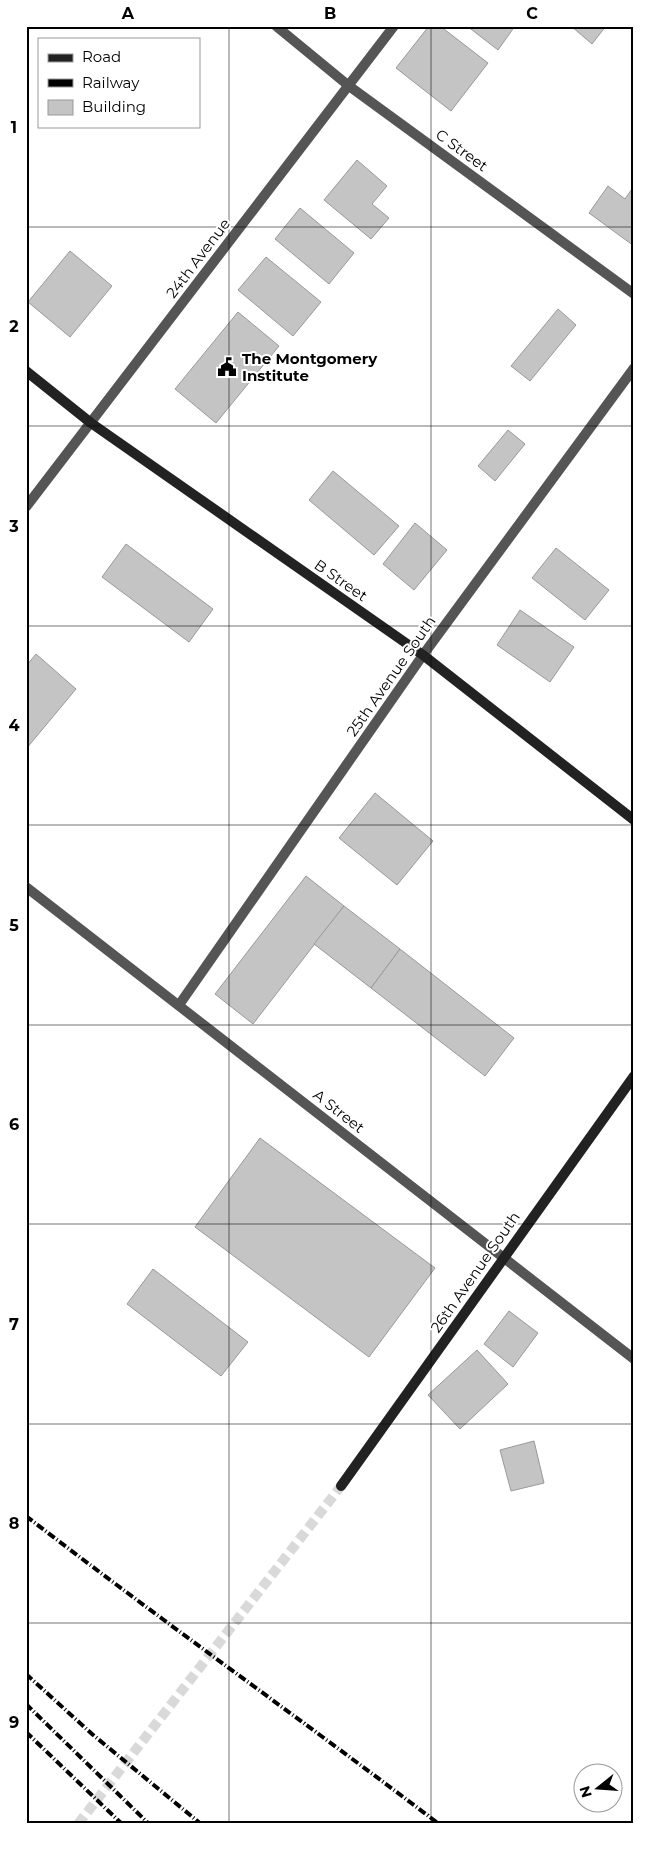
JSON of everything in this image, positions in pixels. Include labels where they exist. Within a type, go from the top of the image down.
[{"type":"street","name":"C Street","points":[[276,26],[349,86],[634,294]]},
{"type":"street","name":"24th Avenue","points":[[26,507],[394,26]]},
{"type":"street","name":"25th Avenue South","points":[[179,1005],[423,655],[634,368]]},
{"type":"street","name":"B Street","points":[[26,371],[91,423],[423,655],[634,820]]},
{"type":"street","name":"A Street","points":[[26,887],[634,1359]]},
{"type":"street","name":"26th Avenue South","points":[[341,1486],[634,1076]]},
{"type":"building","points":[[429,26],[440,26],[488,63],[451,111],[396,68]]},
{"type":"building","points":[[467,26],[515,26],[498,50]]},
{"type":"building","points":[[571,26],[606,26],[592,44]]},
{"type":"building","points":[[357,160],[387,186],[372,204],[389,218],[371,239],[324,200]]},
{"type":"building","points":[[608,186],[625,199],[634,186],[634,246],[589,213]]},
{"type":"building","points":[[300,208],[354,253],[329,284],[275,239]]},
{"type":"building","points":[[70,251],[112,286],[70,337],[28,302]]},
{"type":"building","points":[[266,257],[321,302],[293,336],[238,290]]},
{"type":"building","points":[[558,309],[576,325],[530,381],[511,366]]},
{"type":"building","name":"The Montgomery Institute","points":[[238,312],[279,346],[216,423],[175,389]]},
{"type":"building","points":[[508,430],[525,444],[495,481],[478,466]]},
{"type":"building","points":[[333,471],[399,526],[374,555],[309,500]]},
{"type":"building","points":[[415,523],[447,550],[414,590],[383,564]]},
{"type":"building","points":[[126,544],[213,609],[189,642],[102,577]]},
{"type":"building","points":[[556,548],[609,590],[585,620],[532,578]]},
{"type":"building","points":[[520,610],[574,647],[550,682],[497,645]]},
{"type":"building","points":[[36,654],[76,689],[26,749],[26,666]]},
{"type":"building","points":[[375,793],[433,841],[397,885],[339,838]]},
{"type":"building","points":[[306,876],[344,906],[253,1024],[215,994]]},
{"type":"building","points":[[344,906],[400,949],[371,988],[314,944]]},
{"type":"building","points":[[400,949],[514,1038],[485,1076],[371,988]]},
{"type":"building","points":[[260,1138],[435,1268],[369,1357],[195,1227]]},
{"type":"building","points":[[153,1269],[248,1342],[221,1376],[127,1304]]},
{"type":"building","points":[[509,1311],[538,1333],[513,1367],[484,1344]]},
{"type":"building","points":[[477,1350],[508,1384],[460,1429],[428,1395]]},
{"type":"building","points":[[534,1441],[544,1483],[511,1491],[500,1450]]},
{"type":"tunnel","points":[[78,1824],[341,1486]]},
{"type":"railway","points":[[26,1516],[439,1824]]},
{"type":"railway","points":[[26,1674],[92,1734],[201,1824]]},
{"type":"railway","points":[[26,1704],[149,1824]]},
{"type":"railway","points":[[26,1732],[122,1824]]},
{"type":"place","name":"The Montgomery Institute","points":[[227,367]]}]
